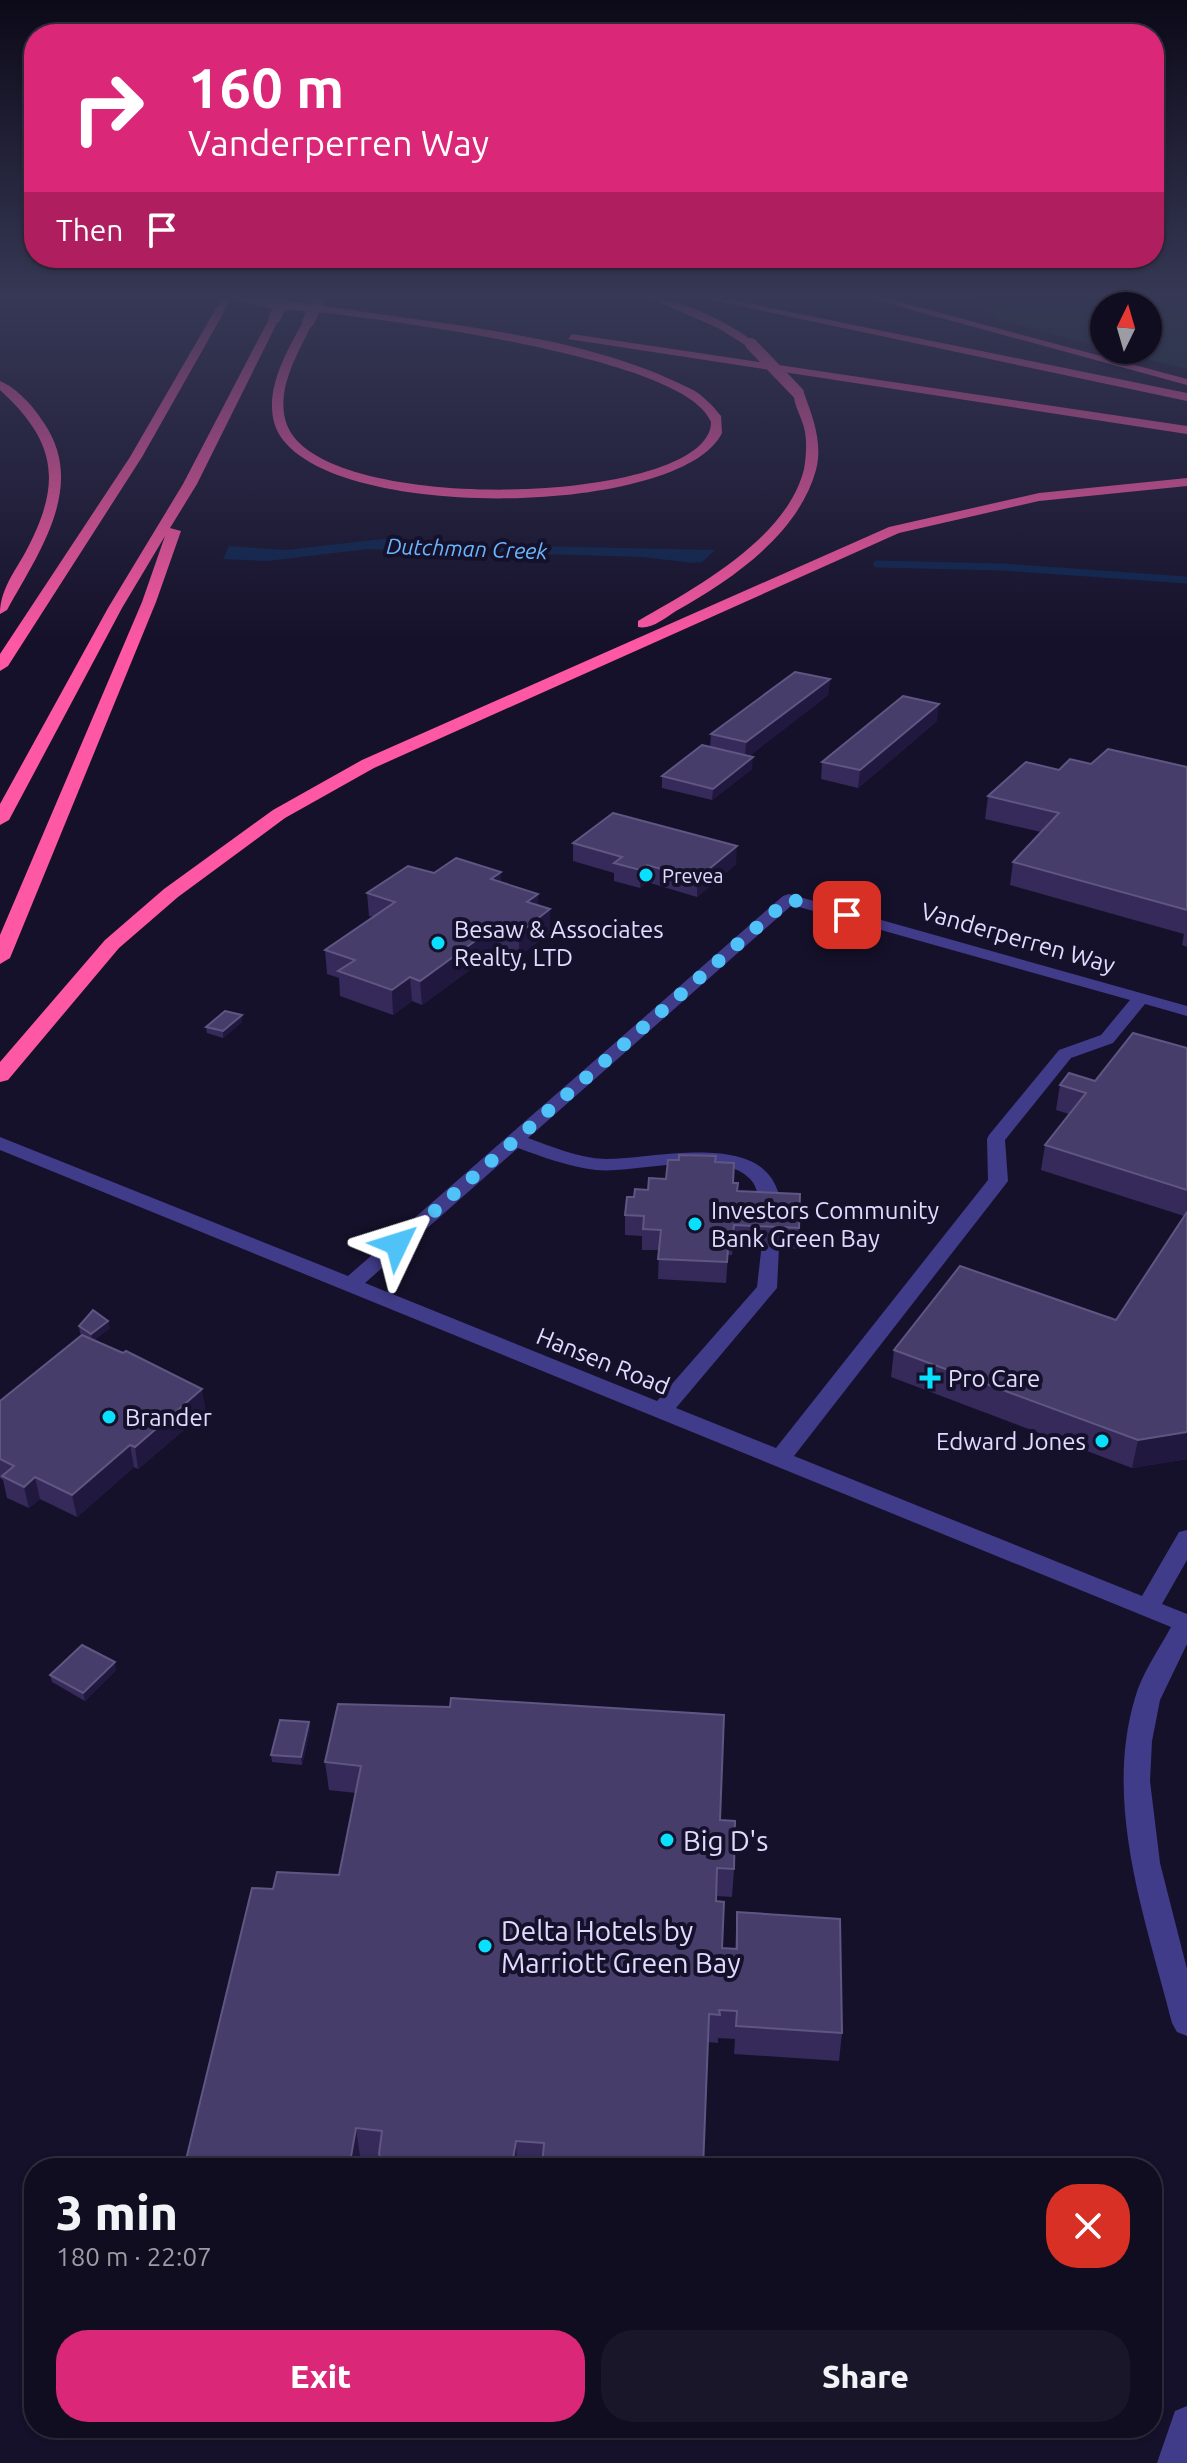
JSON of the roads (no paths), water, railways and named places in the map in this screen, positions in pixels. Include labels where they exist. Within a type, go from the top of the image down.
[{"type":"highway","points":[[0,610],[47,527],[57,493],[58,473],[46,435],[31,413]]},
{"type":"highway","points":[[0,666],[136,457],[161,413]]},
{"type":"highway","points":[[0,820],[115,608],[190,484],[226,413]]},
{"type":"highway","points":[[278,413],[288,439],[303,453],[358,478],[410,488],[474,493],[591,486],[624,481],[678,463],[703,450],[717,434],[718,423],[713,413]]},
{"type":"highway","points":[[590,664],[637,628],[695,595],[777,529],[798,497],[814,455],[812,425],[807,413]]},
{"type":"highway","points":[[1075,413],[1187,430]]},
{"type":"highway","points":[[0,1075],[112,944],[227,849],[279,814],[368,764],[831,555],[907,526],[973,508],[1050,494],[1187,482]]},
{"type":"highway","points":[[0,958],[149,602],[190,484]]},
{"type":"street","name":"Vanderperren Way","points":[[514,1140],[789,899],[1187,1011]]},
{"type":"street","points":[[779,1460],[998,1181],[996,1139],[1065,1054],[1107,1039],[1141,998]]},
{"type":"street","points":[[349,1286],[514,1140],[581,1162],[608,1165],[685,1158],[736,1163],[765,1181],[772,1194],[771,1213]]},
{"type":"street","name":"Hansen Road","points":[[10,1147],[1186,1624]]},
{"type":"street","points":[[660,1412],[767,1288],[769,1247]]},
{"type":"street","points":[[1148,1608],[1187,1538]]},
{"type":"street","points":[[1186,1624],[1148,1697],[1136,1752],[1135,1803],[1187,2023]]},
{"type":"street","points":[[1175,2463],[1187,2423]]},
{"type":"water","points":[[391,538],[483,545],[715,550],[702,562],[693,563],[643,557],[368,549],[267,561],[223,559],[229,546],[286,550]]},
{"type":"waterway","name":"Dutchman Creek","points":[[877,564],[1002,567],[1187,580]]},
{"type":"place","name":"Prevea","points":[[646,875]]},
{"type":"place","name":"Besaw & Associates Realty, LTD","points":[[438,943]]},
{"type":"place","name":"Investors Community Bank Green Bay","points":[[695,1224]]},
{"type":"place","name":"Pro Care","points":[[930,1378]]},
{"type":"place","name":"Brander","points":[[109,1417]]},
{"type":"place","name":"Edward Jones","points":[[1102,1441]]},
{"type":"place","name":"Big D's","points":[[667,1840]]},
{"type":"place","name":"Delta Hotels by Marriott Green Bay","points":[[485,1946]]}]
